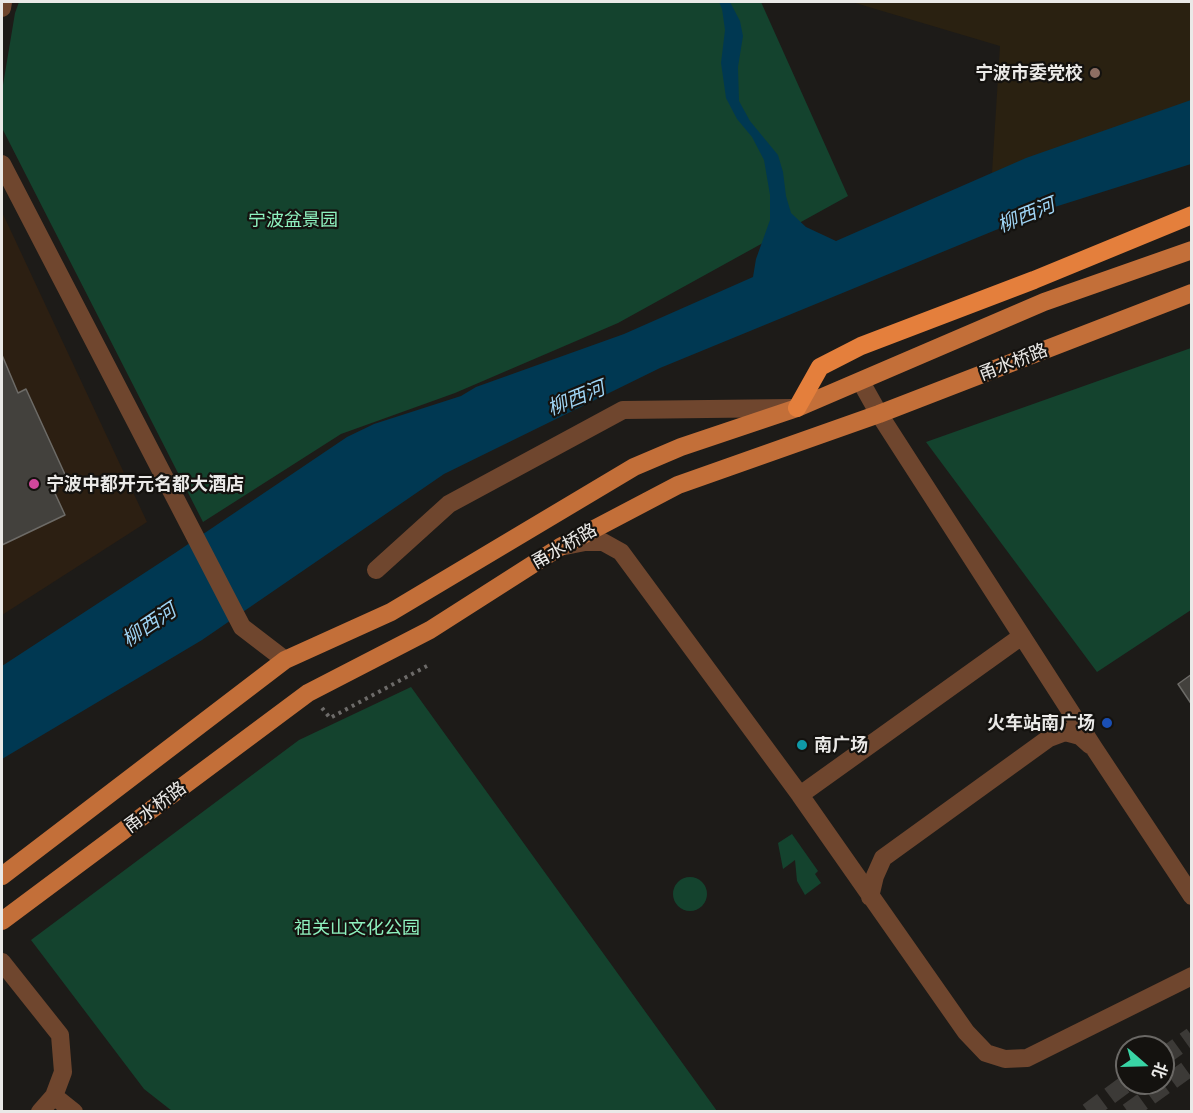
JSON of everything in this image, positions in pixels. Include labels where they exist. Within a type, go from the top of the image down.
[{"type":"highway","points":[[797,408],[820,367],[861,346],[1034,280],[1191,215]]},
{"type":"main road","name":"甬水桥路","points":[[2,876],[285,660],[391,612],[634,467],[681,447],[797,408],[1044,302],[1191,250]]},
{"type":"main road","name":"甬水桥路","points":[[2,921],[308,693],[430,630],[560,547],[678,485],[879,414],[1191,293]]},
{"type":"street","points":[[2,8],[3,2]]},
{"type":"street","points":[[2,164],[242,627],[285,660]]},
{"type":"street","points":[[861,382],[879,414],[1191,896]]},
{"type":"street","points":[[376,570],[449,504],[623,410],[797,408]]},
{"type":"street","points":[[560,547],[585,542],[603,542],[621,552],[800,795],[966,1032],[986,1053],[1005,1059],[1027,1058],[1191,976]]},
{"type":"street","points":[[800,795],[1022,636]]},
{"type":"street","points":[[870,897],[875,876],[883,858],[1049,738],[1065,732],[1080,736],[1094,748]]},
{"type":"street","points":[[2,962],[60,1035],[63,1072],[54,1096],[40,1112]]},
{"type":"street","points":[[54,1096],[74,1112]]},
{"type":"shaded area","name":"宁波市委党校","points":[[852,2],[1191,2],[1191,101],[992,173],[1000,46]]},
{"type":"shaded area","points":[[2,212],[147,522],[2,615]]},
{"type":"green space","name":"宁波盆景园","points":[[19,2],[761,2],[848,196],[618,323],[455,393],[341,434],[203,522],[2,128],[2,91],[15,13]]},
{"type":"green space","points":[[1191,348],[1191,610],[1097,672],[926,442]]},
{"type":"green space","name":"祖关山文化公园","points":[[411,687],[717,1111],[172,1111],[144,1089],[31,940],[299,740]]},
{"type":"green space","points":[[792,834],[818,871],[815,874],[821,883],[805,895],[797,881],[795,860],[783,869],[778,843]]},
{"type":"green space","points":[[690,877],[702,882],[707,894],[702,906],[690,911],[678,906],[673,894],[678,882]]},
{"type":"water","name":"柳西河","points":[[719,2],[730,2],[740,21],[743,36],[738,67],[739,101],[750,121],[778,155],[791,213],[806,227],[836,241],[1026,158],[1191,100],[1191,164],[1042,211],[660,368],[444,474],[202,640],[2,759],[2,666],[347,437],[374,424],[461,396],[476,387],[624,334],[753,277],[756,259],[770,220],[770,195],[764,160],[726,98],[721,63],[725,30]]},
{"type":"building","points":[[2,355],[18,393],[26,389],[68,481],[53,489],[65,515],[2,545]]},
{"type":"building","points":[[1192,674],[1192,705],[1178,684]]},
{"type":"tunnel","points":[[1175,1048],[1192,1036]]},
{"type":"tunnel","points":[[1128,1112],[1192,1066]]},
{"type":"tunnel","points":[[1088,1112],[1115,1092]]},
{"type":"place","name":"宁波市委党校","points":[[1095,73]]},
{"type":"place","name":"宁波中都开元名都大酒店","points":[[34,484]]},
{"type":"place","name":"火车站南广场","points":[[1107,723]]},
{"type":"place","name":"南广场","points":[[802,745]]}]
